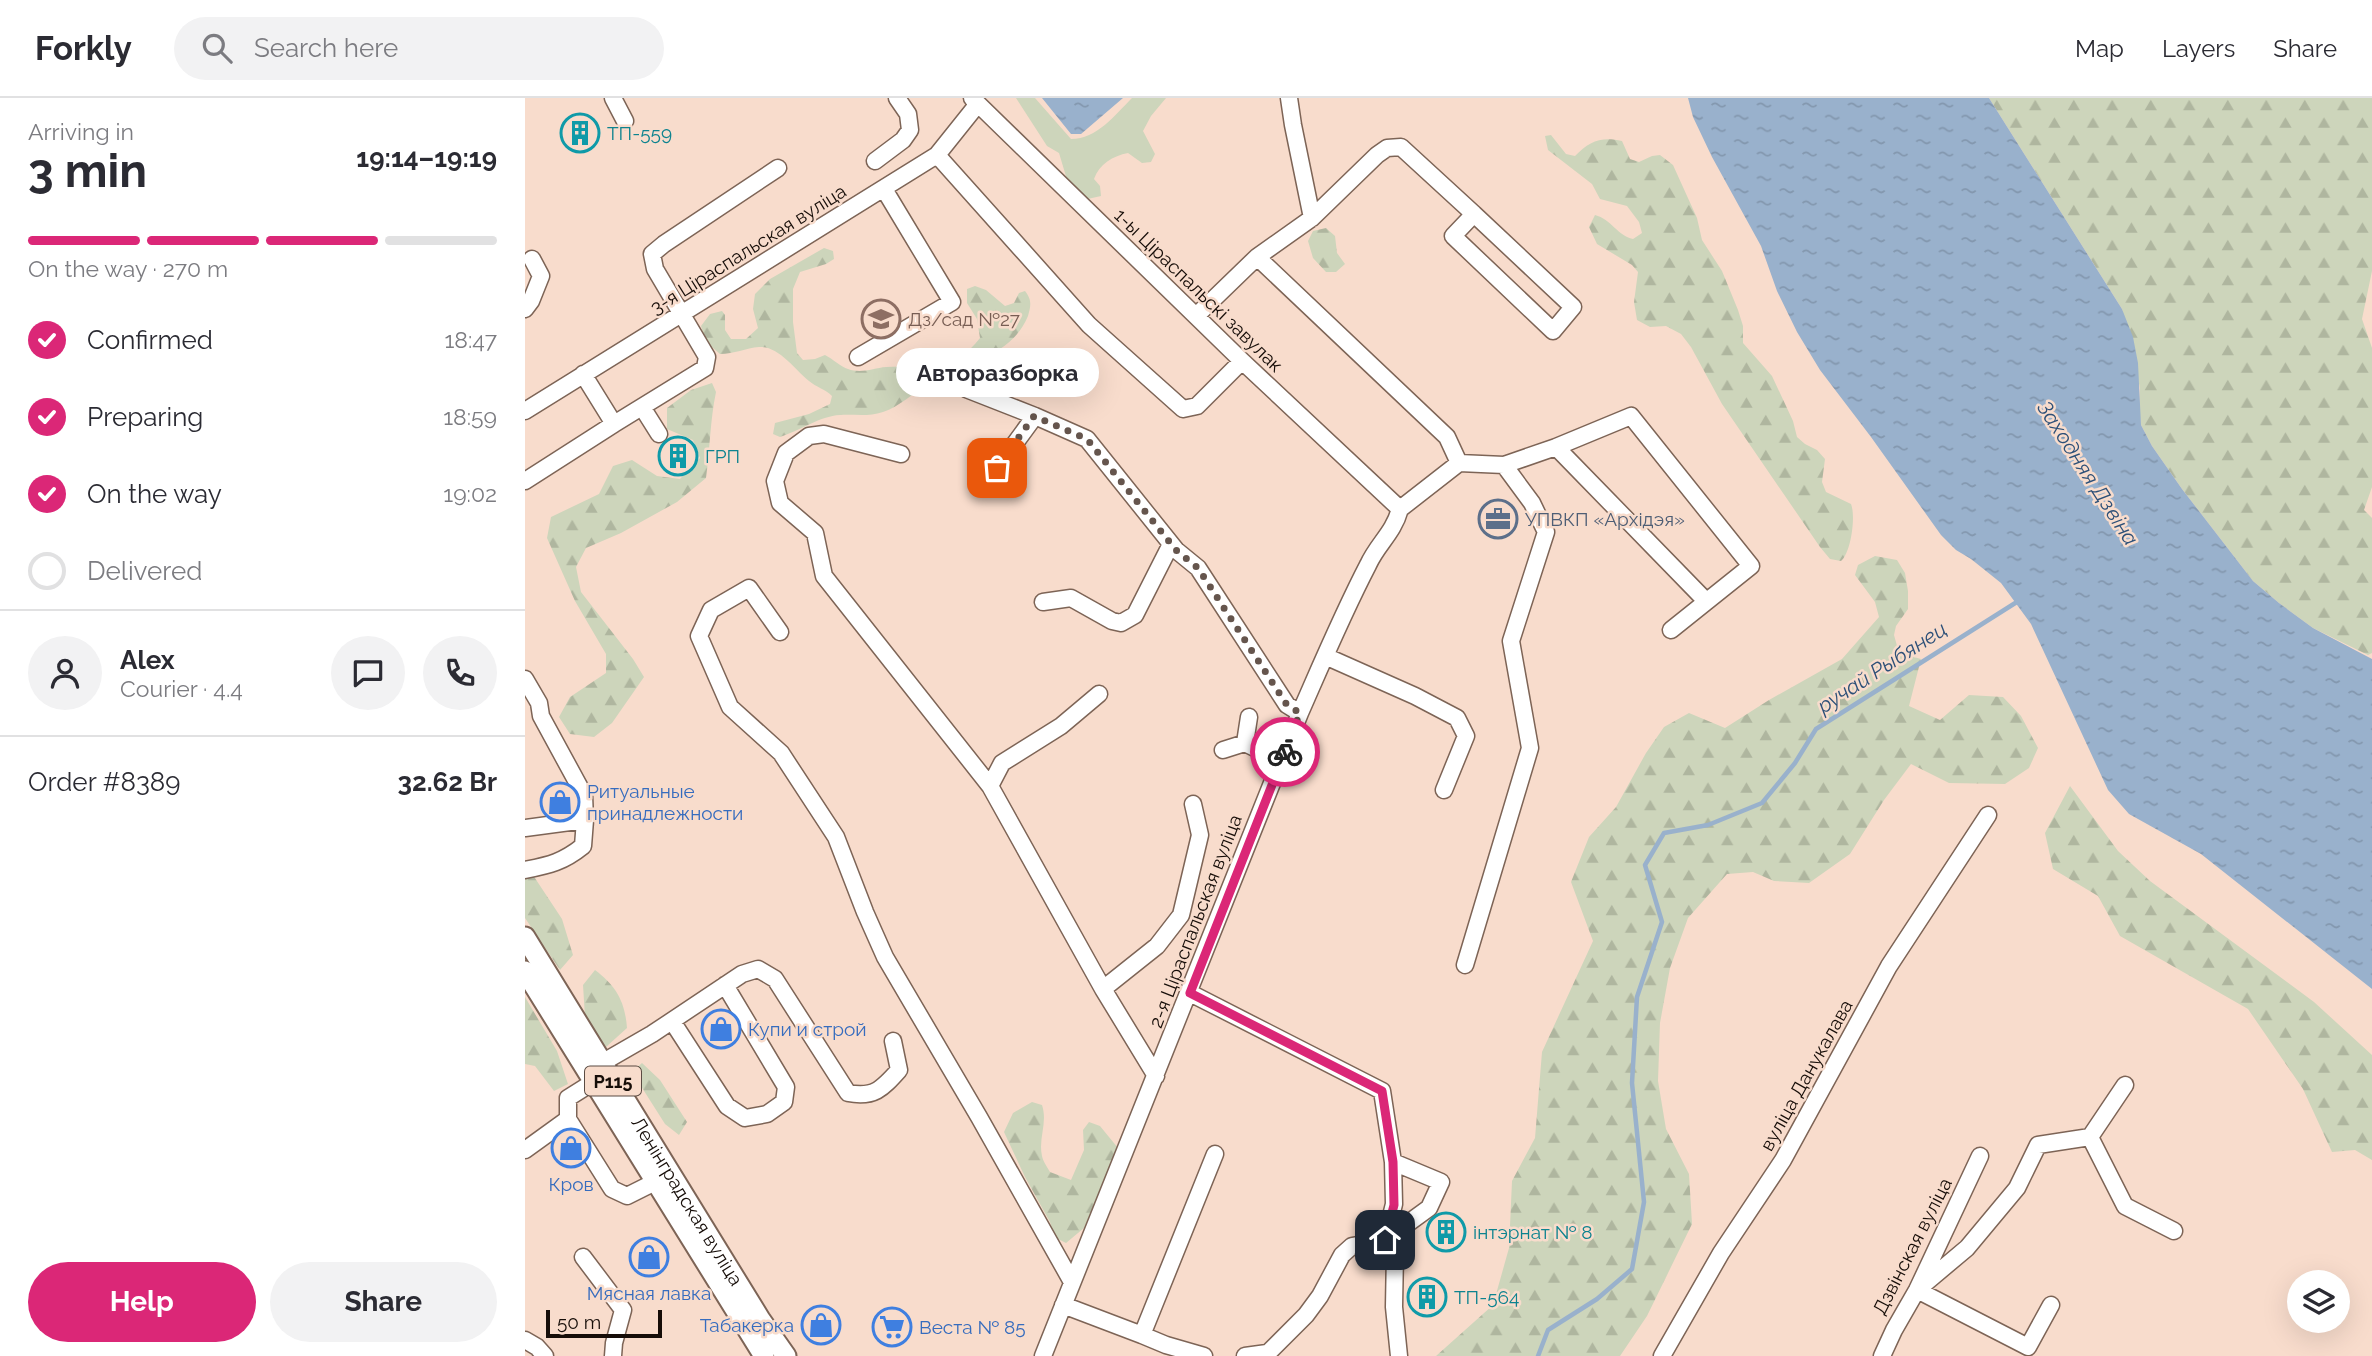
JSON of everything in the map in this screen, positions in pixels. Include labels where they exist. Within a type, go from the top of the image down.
[{"type":"main road","name":"Ленінградская вуліца","points":[[525,937],[655,1182],[764,1356]]},
{"type":"main road","name":"Ленінградская вуліца","points":[[525,971],[598,1072],[786,1356]]},
{"type":"street","points":[[613,98],[625,121]]},
{"type":"street","points":[[876,161],[903,140],[910,130],[908,114],[897,98]]},
{"type":"street","points":[[1289,98],[1312,218]]},
{"type":"street","name":"3-я Ціраспальская вуліца","points":[[525,411],[937,155],[974,102]]},
{"type":"street","name":"1-ы Ціраспальскі завулак","points":[[974,102],[1242,361],[1400,509]]},
{"type":"street","points":[[1196,316],[1257,257],[1312,218],[1377,155],[1387,148],[1401,147],[1474,214],[1573,307],[1553,331],[1453,236],[1474,214]]},
{"type":"street","points":[[937,155],[1089,325],[1183,409],[1197,406],[1242,361]]},
{"type":"street","points":[[525,481],[705,368],[707,357],[655,269],[652,254],[778,168]]},
{"type":"street","points":[[857,357],[952,302],[884,189]]},
{"type":"street","points":[[1257,257],[1447,437],[1459,463]]},
{"type":"street","points":[[525,309],[541,276],[532,259]]},
{"type":"street","points":[[583,374],[614,424]]},
{"type":"street","points":[[966,389],[1087,439],[1171,544],[1198,568],[1287,705],[1300,713]]},
{"type":"street","points":[[642,407],[659,434]]},
{"type":"street","points":[[983,487],[1034,416]]},
{"type":"street","points":[[1400,509],[1459,463],[1504,465],[1631,416],[1751,566],[1671,630]]},
{"type":"street","points":[[901,454],[824,433],[809,436],[786,453],[775,481],[780,503],[815,533],[824,576],[989,786],[1103,989],[1156,1076]]},
{"type":"street","points":[[1556,447],[1706,601]]},
{"type":"street","points":[[1465,965],[1530,748],[1511,640],[1546,532],[1532,503],[1504,465]]},
{"type":"street","name":"2-я Ціраспальская вуліца","points":[[1043,1356],[1300,713],[1339,621],[1371,557],[1395,526],[1400,509]]},
{"type":"street","points":[[1043,602],[1071,598],[1112,621],[1121,623],[1135,615],[1171,544]]},
{"type":"street","points":[[780,632],[749,588],[711,610],[699,636],[730,707],[781,752],[836,837],[885,957],[1072,1282]]},
{"type":"street","points":[[1325,656],[1457,718],[1466,736],[1444,790]]},
{"type":"street","points":[[525,679],[539,703],[541,716],[584,795],[585,820],[583,846],[567,859],[525,870]]},
{"type":"street","points":[[989,786],[1002,763],[1061,726],[1099,694]]},
{"type":"street","points":[[1245,743],[1249,717]]},
{"type":"street","points":[[1223,750],[1245,743],[1269,755],[1278,768]]},
{"type":"street","points":[[1103,989],[1157,946],[1181,915],[1200,835],[1193,804]]},
{"type":"street","name":"вуліца Данукалава","points":[[1662,1356],[1721,1253],[1783,1160],[1889,966],[1989,815]]},
{"type":"street","points":[[525,828],[585,820]]},
{"type":"street","points":[[655,1182],[628,1196],[612,1189],[568,1119],[568,1098],[598,1072],[742,974],[758,969],[775,979],[848,1093],[864,1096],[883,1088],[899,1070],[893,1041]]},
{"type":"street","points":[[672,1021],[727,1107],[745,1118],[767,1114],[784,1102],[786,1087],[725,985]]},
{"type":"street","points":[[1190,993],[1382,1091],[1393,1162],[1394,1205],[1385,1240]]},
{"type":"street","points":[[2051,1305],[2028,1347],[1917,1290],[1966,1248],[2017,1188],[2038,1144],[2090,1137],[2125,1085]]},
{"type":"street","points":[[525,1150],[568,1119]]},
{"type":"street","points":[[2090,1137],[2125,1206],[2174,1231]]},
{"type":"street","points":[[1142,1335],[1215,1154]]},
{"type":"street","name":"Дзвінская вуліца","points":[[1882,1356],[1893,1330],[1917,1290],[1980,1156]]},
{"type":"street","points":[[1245,1356],[1266,1354],[1306,1315],[1320,1296],[1342,1255],[1352,1247],[1385,1240],[1429,1208],[1441,1182],[1393,1162]]},
{"type":"street","points":[[1385,1240],[1395,1252],[1394,1307],[1399,1356]]},
{"type":"street","points":[[583,1257],[623,1310],[614,1343],[614,1356]]},
{"type":"street","points":[[1063,1305],[1166,1345],[1204,1356]]},
{"type":"street","points":[[525,1340],[545,1356]]},
{"type":"green space","points":[[1016,98],[1035,98],[1071,139],[1097,131],[1132,98],[1166,98],[1143,131],[1155,154],[1151,162],[1142,163],[1128,153],[1117,156],[1099,169],[1094,179],[1100,186],[1101,196],[1083,200],[1068,183],[1059,153],[1047,146]]},
{"type":"green space","points":[[1989,98],[2372,98],[2372,271],[2362,319],[2372,348],[2372,487],[2364,510],[2372,518],[2372,653],[2368,655],[2313,628],[2253,581],[2152,446],[2141,425],[2140,388],[2122,309]]},
{"type":"green space","points":[[1551,135],[1566,154],[1575,156],[1596,141],[1608,139],[1622,141],[1630,159],[1639,162],[1660,155],[1673,165],[1697,218],[1702,240],[1722,271],[1738,310],[1743,326],[1743,343],[1772,376],[1793,421],[1797,437],[1817,450],[1825,459],[1822,482],[1826,492],[1851,504],[1852,534],[1845,557],[1841,561],[1830,559],[1820,547],[1722,404],[1681,334],[1666,326],[1650,327],[1637,320],[1634,302],[1638,272],[1632,265],[1597,244],[1589,227],[1595,215],[1633,239],[1642,233],[1639,222],[1627,206],[1600,199],[1592,184],[1548,150],[1545,136]]},
{"type":"green space","points":[[1326,228],[1335,236],[1337,253],[1345,264],[1336,272],[1326,272],[1313,258],[1308,241],[1313,231]]},
{"type":"green space","points":[[824,248],[833,251],[834,259],[800,272],[793,289],[797,353],[803,360],[825,355],[845,368],[858,371],[926,366],[949,361],[970,349],[980,338],[977,319],[967,303],[967,289],[975,286],[986,290],[1005,306],[1014,303],[1019,293],[1025,291],[1030,303],[1028,316],[1021,330],[999,350],[929,384],[889,410],[872,414],[832,416],[780,437],[773,434],[775,423],[809,414],[830,404],[832,396],[809,381],[773,350],[759,347],[720,354],[706,342],[701,326],[710,314],[722,311],[725,315],[725,330],[731,339],[746,339],[758,328],[753,309],[755,294],[770,279]]},
{"type":"green space","points":[[712,383],[716,392],[706,478],[677,502],[621,533],[586,548],[576,567],[581,592],[644,677],[612,723],[594,737],[570,734],[559,717],[570,697],[606,673],[606,654],[575,601],[547,538],[551,517],[599,494],[613,466],[632,460],[657,476],[680,479],[700,458],[693,440],[667,429],[667,408],[691,390]]},
{"type":"green space","points":[[1875,556],[1897,560],[1905,573],[1908,609],[1896,626],[1894,635],[1899,653],[1921,659],[1909,706],[1940,720],[1969,695],[2003,697],[2021,716],[2038,748],[2029,768],[2005,784],[1949,783],[1911,764],[1884,800],[1850,854],[1809,883],[1774,881],[1753,872],[1727,874],[1688,918],[1670,968],[1660,1023],[1658,1081],[1666,1129],[1689,1174],[1692,1224],[1647,1316],[1620,1356],[1436,1356],[1493,1305],[1509,1248],[1512,1181],[1535,1138],[1542,1052],[1593,941],[1571,882],[1589,837],[1616,807],[1664,727],[1689,713],[1725,728],[1842,659],[1879,617],[1875,602],[1855,575],[1858,565]]},
{"type":"green space","points":[[2070,786],[2118,851],[2150,881],[2314,1002],[2372,1055],[2372,1160],[2355,1150],[2332,1152],[2303,1089],[2248,1009],[2120,936],[2098,896],[2053,869],[2045,833]]},
{"type":"green space","points":[[525,863],[562,919],[573,955],[560,970],[525,918]]},
{"type":"green space","points":[[595,970],[609,982],[618,995],[626,1018],[627,1028],[606,1047],[585,1017],[583,985]]},
{"type":"green space","points":[[525,997],[557,1051],[568,1084],[554,1091],[535,1066],[525,1064]]},
{"type":"green space","points":[[642,1063],[660,1080],[687,1122],[679,1135],[665,1124],[632,1072]]},
{"type":"green space","points":[[1032,1102],[1042,1105],[1044,1112],[1041,1149],[1043,1160],[1050,1172],[1071,1180],[1084,1150],[1083,1130],[1089,1122],[1100,1126],[1118,1148],[1084,1228],[1066,1243],[1054,1237],[1050,1222],[1004,1132],[1013,1113]]},
{"type":"water","points":[[1042,98],[1123,98],[1081,134],[1071,134]]},
{"type":"water","name":"Заходняя Дзвіна","points":[[1688,98],[1989,98],[2122,309],[2133,337],[2138,363],[2141,425],[2152,446],[2253,581],[2313,628],[2372,659],[2372,989],[2201,854],[2129,814],[2108,790],[2031,624],[2001,583],[1956,550],[1941,535],[1820,370],[1777,291],[1761,246],[1712,157],[1693,117]]},
{"type":"waterway","name":"ручай Рыбянец","points":[[1538,1356],[1548,1330],[1597,1299],[1632,1269],[1644,1202],[1632,1083],[1637,997],[1662,922],[1645,865],[1664,833],[1708,825],[1762,803],[1795,763],[1816,729],[2020,600]]},
{"type":"way so far","points":[[997,468],[1034,416],[1087,439],[1176,550],[1198,568],[1287,705],[1300,713],[1285,752]]},
{"type":"place","name":"ТП-559","points":[[580,133]]},
{"type":"place","name":"Дз/сад №27","points":[[881,319]]},
{"type":"place","name":"ГРП","points":[[678,456]]},
{"type":"place","name":"Авторазборка","points":[[997,468]]},
{"type":"place","name":"УПВКП «Архідэя»","points":[[1498,519]]},
{"type":"place","name":"Ритуальные принадлежности","points":[[560,802]]},
{"type":"place","name":"Купи и строй","points":[[721,1029]]},
{"type":"place","name":"Кров","points":[[571,1148]]},
{"type":"place","name":"інтэрнат № 8","points":[[1446,1232]]},
{"type":"place","name":"Мясная лавка","points":[[649,1257]]},
{"type":"place","name":"ТП-564","points":[[1427,1297]]},
{"type":"place","name":"Табакерка","points":[[821,1325]]},
{"type":"place","name":"Веста № 85","points":[[892,1327]]},
{"type":"route","points":[[1285,752],[1218,916],[1190,993],[1382,1091],[1393,1162],[1394,1205],[1385,1240]]}]
